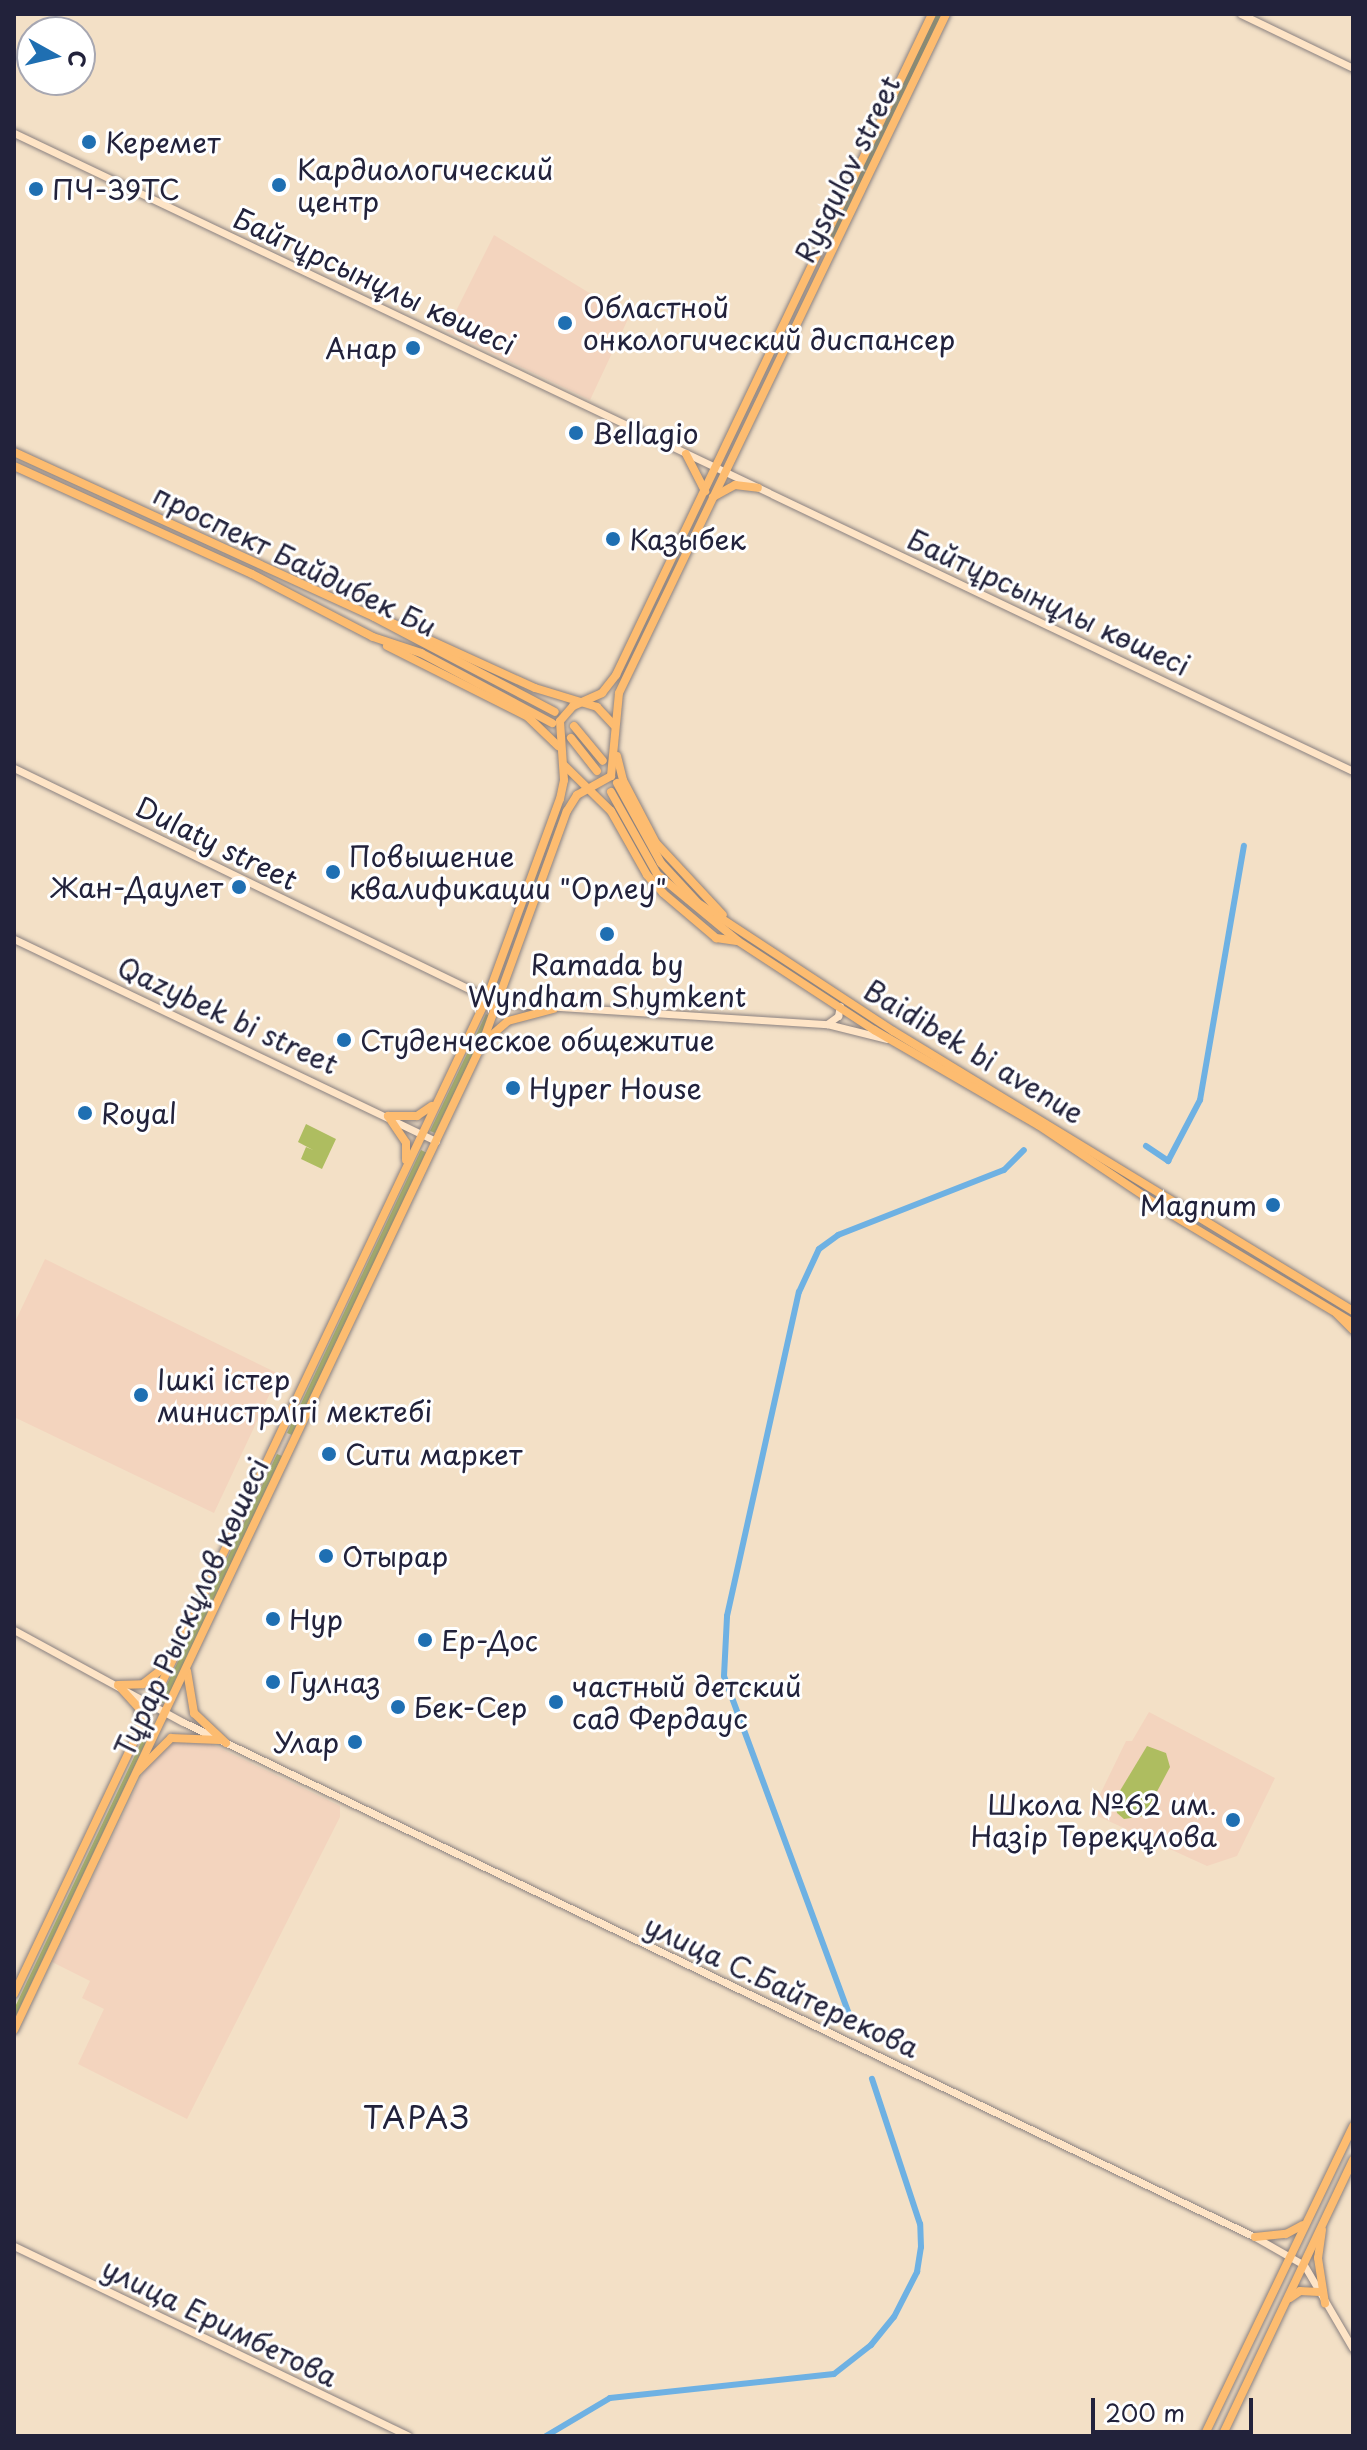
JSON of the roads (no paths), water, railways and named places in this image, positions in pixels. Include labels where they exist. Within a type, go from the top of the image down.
[{"type":"main road","name":"Rysqulov street","points":[[721,470],[821,245],[932,14]]},
{"type":"main road","name":"Rysqulov street","points":[[721,470],[946,14]]},
{"type":"main road","points":[[1241,14],[1353,68]]},
{"type":"main road","name":"Байтұрсынұлы көшесі","points":[[14,133],[1353,771]]},
{"type":"main road","points":[[821,245],[832,250]]},
{"type":"main road","name":"проспект Байдибек Би","points":[[14,452],[374,617],[555,712]]},
{"type":"main road","points":[[686,454],[709,494]]},
{"type":"main road","points":[[14,476],[18,468],[252,574],[528,717],[558,746]]},
{"type":"main road","points":[[721,470],[616,675],[602,693],[568,709],[560,721],[558,746],[564,765],[574,780],[592,790],[611,811],[647,875],[663,893],[716,938],[738,941]]},
{"type":"main road","points":[[738,929],[656,843],[623,780],[615,726],[619,693],[646,641],[709,494],[735,485],[758,488]]},
{"type":"main road","points":[[374,617],[535,688],[601,710],[615,726]]},
{"type":"main road","points":[[373,637],[435,660],[552,723]]},
{"type":"main road","points":[[574,726],[603,761]]},
{"type":"main road","points":[[571,738],[597,771]]},
{"type":"main road","name":"Тұрар Рыскұлов көшесі","points":[[14,2030],[482,1044],[567,811],[577,795],[592,790],[611,776],[617,754]]},
{"type":"main road","points":[[14,1994],[487,998],[551,826],[564,765]]},
{"type":"main road","name":"Dulaty street","points":[[14,768],[498,1003],[553,1009],[827,1024],[889,1040]]},
{"type":"main road","name":"Baidibek bi avenue","points":[[889,1040],[738,941],[657,874],[614,788],[661,863],[698,903],[893,1031],[1351,1309]]},
{"type":"main road","name":"Qazybek bi street","points":[[14,939],[436,1141]]},
{"type":"main road","points":[[827,1024],[838,1016],[840,1006]]},
{"type":"main road","points":[[482,1044],[508,1021],[553,1009]]},
{"type":"main road","points":[[889,1040],[1038,1125],[1353,1323]]},
{"type":"main road","points":[[400,1180],[407,1149],[388,1116],[423,1114],[442,1093]]},
{"type":"main road","points":[[1336,1313],[1353,1330]]},
{"type":"main road","points":[[277,1441],[291,1447]]},
{"type":"main road","name":"улица С.Байтерекова","points":[[14,1630],[165,1713],[1255,2237],[1304,2265]]},
{"type":"main road","points":[[119,1686],[143,1684],[175,1657]]},
{"type":"main road","points":[[187,1667],[194,1713],[222,1741]]},
{"type":"main road","points":[[119,1686],[139,1708],[141,1732]]},
{"type":"main road","points":[[137,1773],[171,1738],[222,1741]]},
{"type":"main road","points":[[1204,2436],[1353,2126]]},
{"type":"main road","points":[[1222,2436],[1353,2160]]},
{"type":"main road","points":[[1255,2237],[1286,2234],[1307,2222]]},
{"type":"main road","points":[[1321,2228],[1318,2258],[1325,2303]]},
{"type":"main road","name":"улица Еримбетова","points":[[14,2246],[408,2436]]},
{"type":"main road","points":[[1304,2265],[1353,2349]]},
{"type":"main road","points":[[1286,2302],[1300,2291],[1319,2292]]},
{"type":"waterway","points":[[1146,1146],[1168,1161],[1200,1100],[1244,846]]},
{"type":"waterway","points":[[849,2014],[724,1676],[727,1616],[799,1292],[819,1249],[838,1235],[1004,1170],[1024,1150]]},
{"type":"waterway","points":[[546,2436],[610,2398],[834,2374],[871,2345],[894,2317],[917,2272],[921,2247],[920,2224],[872,2079]]},
{"type":"place","name":"Керемет","points":[[89,142]]},
{"type":"place","name":"Кардиологический центр","points":[[279,185]]},
{"type":"place","name":"ПЧ-39ТС","points":[[36,189]]},
{"type":"place","name":"Областной онкологический диспансер","points":[[565,323]]},
{"type":"place","name":"Анар","points":[[413,348]]},
{"type":"place","name":"Bellagio","points":[[576,433]]},
{"type":"place","name":"Казыбек","points":[[613,539]]},
{"type":"place","name":"Повышение квалификации \"Орлеу\"","points":[[333,872]]},
{"type":"place","name":"Жан-Даулет","points":[[239,887]]},
{"type":"place","name":"Ramada by Wyndham Shymkent","points":[[607,934]]},
{"type":"place","name":"Студенческое общежитие","points":[[344,1040]]},
{"type":"place","name":"Hyper House","points":[[513,1088]]},
{"type":"place","name":"Royal","points":[[85,1113]]},
{"type":"place","name":"Magnum","points":[[1273,1205]]},
{"type":"place","name":"Ішкі істер министрлігі мектебі","points":[[141,1395]]},
{"type":"place","name":"Сити маркет","points":[[329,1454]]},
{"type":"place","name":"Отырар","points":[[326,1556]]},
{"type":"place","name":"Нур","points":[[273,1619]]},
{"type":"place","name":"Ер-Дос","points":[[425,1640]]},
{"type":"place","name":"Гулназ","points":[[273,1682]]},
{"type":"place","name":"частный детский сад Фердаус","points":[[556,1702]]},
{"type":"place","name":"Бек-Сер","points":[[398,1707]]},
{"type":"place","name":"Улар","points":[[355,1742]]},
{"type":"place","name":"Школа №62 им. Назір Төреқұлова","points":[[1233,1820]]},
{"type":"district","name":"ТАРАЗ","points":[[417,2117]]}]
